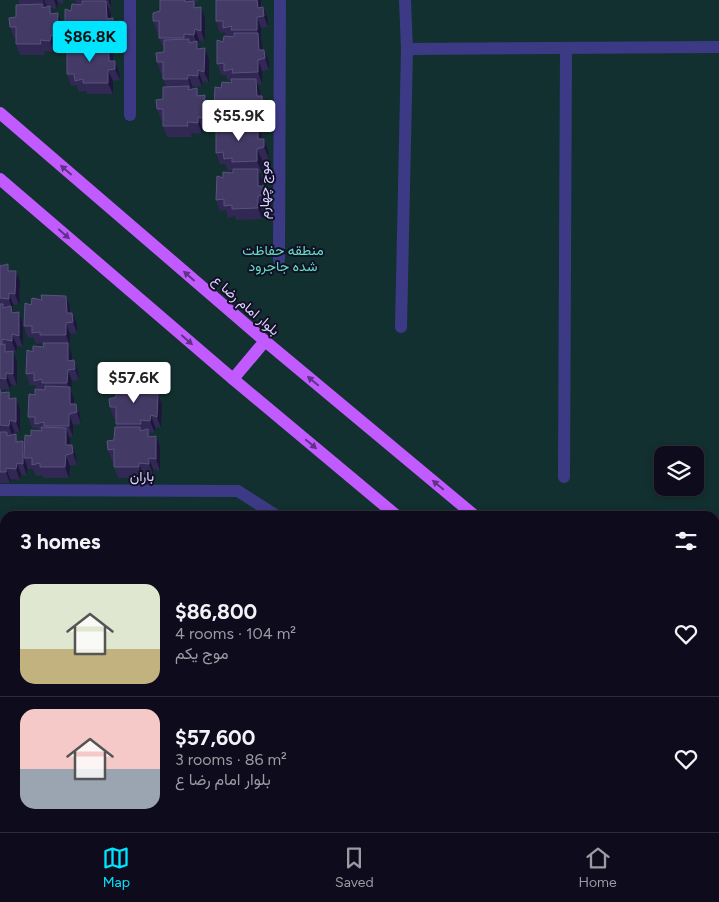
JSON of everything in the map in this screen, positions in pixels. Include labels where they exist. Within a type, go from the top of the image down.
[{"type":"main road","name":"بلوار امام رضا ع","points":[[0,113],[265,341],[469,511]]},
{"type":"main road","points":[[0,179],[233,379],[391,511]]},
{"type":"main road","points":[[233,379],[265,341]]},
{"type":"street","points":[[130,0],[130,115]]},
{"type":"street","name":"موج چهارم","points":[[279,260],[280,0]]},
{"type":"street","points":[[401,327],[407,49],[405,0]]},
{"type":"street","points":[[407,49],[719,47]]},
{"type":"street","points":[[564,478],[566,48]]},
{"type":"street","name":"باران","points":[[0,490],[238,491],[269,511]]},
{"type":"green space","name":"منطقه حفاظت شده جاجرود","points":[[0,0],[719,0],[719,511],[0,511]]},
{"type":"building","points":[[160,0],[194,1],[194,8],[201,7],[201,31],[195,29],[194,35],[184,34],[184,38],[159,38],[159,21],[153,21],[153,13],[160,11]]},
{"type":"building","points":[[216,0],[257,0],[258,8],[263,7],[264,16],[257,17],[257,30],[231,30],[232,26],[223,28],[223,21],[216,21]]},
{"type":"building","points":[[82,1],[106,1],[107,19],[113,18],[113,27],[106,28],[106,41],[81,41],[81,37],[73,39],[72,32],[65,32],[65,9],[71,11],[72,4],[82,5]]},
{"type":"building","points":[[42,4],[42,8],[50,6],[50,14],[58,13],[57,37],[51,35],[50,41],[40,40],[41,44],[16,44],[16,27],[10,27],[9,18],[16,17],[16,5]]},
{"type":"building","points":[[234,33],[258,33],[259,50],[264,50],[265,58],[258,60],[258,72],[232,73],[233,69],[224,71],[224,63],[217,64],[217,40],[223,42],[224,36],[234,37]]},
{"type":"building","points":[[189,39],[189,43],[197,41],[197,49],[205,48],[204,72],[198,70],[198,76],[188,75],[188,79],[163,79],[163,62],[157,62],[156,53],[164,52],[164,40]]},
{"type":"building","points":[[84,43],[109,44],[109,61],[115,61],[115,69],[108,70],[108,83],[83,83],[83,79],[75,81],[74,74],[67,74],[67,51],[73,53],[74,46],[84,47]]},
{"type":"building","points":[[231,79],[256,79],[257,96],[262,96],[263,105],[256,106],[256,118],[230,119],[231,115],[222,117],[222,109],[214,110],[215,87],[221,88],[222,82],[232,83]]},
{"type":"building","points":[[189,86],[188,90],[197,88],[197,96],[205,95],[204,118],[198,117],[198,123],[187,122],[188,126],[163,126],[163,109],[157,109],[156,100],[163,99],[163,87]]},
{"type":"building","points":[[233,122],[258,122],[258,139],[264,139],[264,147],[257,149],[257,161],[232,162],[232,158],[224,159],[223,152],[216,153],[216,129],[222,131],[223,125],[233,126]]},
{"type":"building","points":[[233,169],[258,169],[258,186],[264,186],[265,194],[258,196],[258,208],[232,209],[232,205],[224,206],[224,199],[216,200],[217,176],[223,178],[223,172],[233,173]]},
{"type":"building","points":[[8,264],[8,271],[16,271],[15,294],[9,293],[9,299],[0,298],[0,266]]},
{"type":"building","points":[[41,295],[66,296],[67,313],[72,313],[73,322],[66,323],[66,335],[40,335],[40,332],[32,333],[32,326],[24,326],[25,303],[31,305],[32,298],[42,300]]},
{"type":"building","points":[[0,304],[3,304],[3,308],[11,306],[12,313],[19,312],[19,336],[12,334],[12,341],[2,339],[2,344],[0,344]]},
{"type":"building","points":[[43,343],[68,343],[68,361],[74,360],[75,369],[68,370],[67,383],[42,383],[42,379],[34,381],[34,373],[26,374],[27,350],[33,352],[33,346],[44,347]]},
{"type":"building","points":[[5,344],[5,352],[13,351],[13,374],[6,373],[6,379],[0,378],[0,345]]},
{"type":"building","points":[[116,385],[142,385],[142,388],[150,387],[150,394],[158,394],[157,417],[151,415],[150,421],[140,420],[141,424],[116,424],[116,407],[110,407],[109,399],[116,397]]},
{"type":"building","points":[[45,386],[70,387],[70,404],[76,404],[77,412],[69,414],[69,426],[44,426],[44,422],[35,424],[35,417],[28,417],[29,394],[35,395],[35,389],[45,390]]},
{"type":"building","points":[[9,392],[9,399],[16,398],[16,422],[10,420],[9,426],[0,425],[0,393]]},
{"type":"building","points":[[41,427],[66,428],[66,445],[72,445],[73,453],[66,455],[65,467],[40,467],[40,463],[32,465],[32,458],[24,458],[25,435],[31,436],[31,430],[42,431]]},
{"type":"building","points":[[115,427],[140,427],[140,431],[148,429],[148,437],[156,436],[156,459],[149,458],[149,464],[139,463],[139,467],[114,467],[114,449],[108,450],[107,441],[114,440]]},
{"type":"building","points":[[0,432],[7,432],[7,436],[16,434],[16,442],[23,441],[23,464],[17,463],[16,469],[6,468],[6,472],[0,472]]}]
